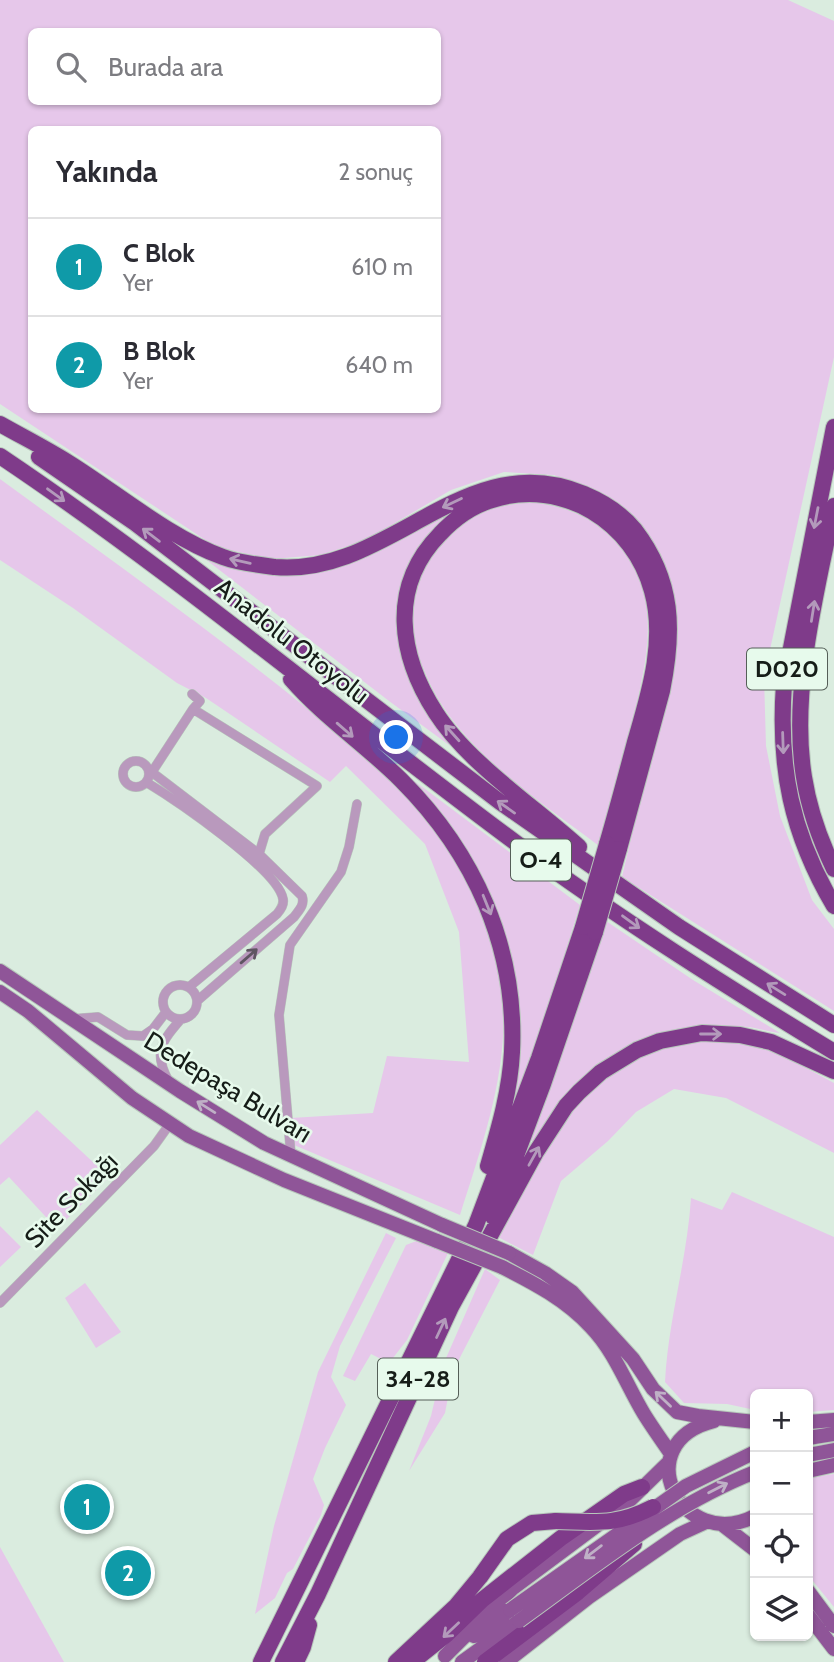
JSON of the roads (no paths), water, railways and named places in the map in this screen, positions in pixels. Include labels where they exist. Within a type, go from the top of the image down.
[{"type":"highway","points":[[0,427],[69,463],[188,541],[223,558],[247,563],[278,567],[307,566],[332,561],[363,550],[452,502],[498,485],[550,483],[596,498],[616,511],[631,525],[654,559],[662,578],[670,618],[667,666],[662,691],[539,1094],[467,1281]]},
{"type":"highway","name":"Anadolu Otoyolu","points":[[0,427],[135,523],[500,802],[679,927],[834,1025]]},
{"type":"highway","name":"D020","points":[[834,427],[784,684],[782,715],[787,786],[806,851],[834,906]]},
{"type":"highway","name":"Anadolu Otoyolu","points":[[0,456],[129,548],[519,845],[662,944],[834,1052]]},
{"type":"highway","points":[[613,847],[650,687],[656,648],[657,618],[645,568],[632,545],[604,518],[566,500],[547,496],[513,496],[493,500],[457,518],[442,531],[429,545],[411,576],[404,607],[404,622],[417,679],[438,715],[478,760],[631,892]]},
{"type":"highway","name":"D020","points":[[834,506],[817,589],[799,719],[804,777],[815,822],[834,869]]},
{"type":"highway","points":[[262,648],[308,698],[399,778],[433,813],[463,856],[477,882],[496,931],[504,958],[510,1003],[512,1052],[509,1075],[501,1120],[484,1179],[449,1277]]},
{"type":"highway","points":[[449,1277],[476,1224],[589,930]]},
{"type":"highway","points":[[467,1281],[536,1152],[566,1106],[592,1079],[624,1056],[660,1041],[693,1034],[740,1035],[771,1042],[834,1071]]},
{"type":"highway","name":"34-28","points":[[261,1662],[449,1277]]},
{"type":"highway","name":"34-28","points":[[285,1662],[447,1316],[467,1281]]},
{"type":"highway","points":[[412,1662],[446,1635],[482,1600],[561,1538],[624,1494],[642,1487]]},
{"type":"highway","points":[[397,1662],[456,1606],[507,1539],[531,1523],[610,1523],[634,1517],[653,1507]]},
{"type":"highway","points":[[485,1662],[518,1621],[578,1592],[668,1517]]},
{"type":"highway","points":[[296,1662],[318,1594]]},
{"type":"highway","points":[[250,1662],[293,1598]]},
{"type":"main road","name":"Dedepaşa Bulvarı","points":[[0,971],[170,1085],[264,1143],[509,1253],[545,1273],[572,1293],[633,1359],[653,1389],[677,1412],[750,1424]]},
{"type":"main road","name":"Dedepaşa Bulvarı","points":[[0,992],[28,1011],[169,1125],[246,1163],[502,1267],[564,1302],[591,1326],[611,1352],[670,1458],[671,1480],[682,1503],[706,1522]]},
{"type":"main road","points":[[97,1069],[93,1058],[96,1049],[110,1044]]},
{"type":"main road","points":[[246,1163],[261,1163],[266,1160],[267,1150],[264,1143]]},
{"type":"main road","points":[[441,1659],[512,1589],[627,1503],[670,1458],[674,1444],[688,1431],[702,1424],[725,1419]]},
{"type":"main road","points":[[813,1422],[834,1420]]},
{"type":"main road","points":[[813,1437],[834,1434]]},
{"type":"main road","points":[[813,1455],[834,1450]]},
{"type":"main road","points":[[462,1662],[518,1621],[653,1507],[686,1486],[750,1454]]},
{"type":"main road","points":[[813,1470],[834,1465]]},
{"type":"main road","points":[[668,1517],[724,1485],[750,1474]]},
{"type":"main road","points":[[506,1662],[623,1573],[680,1534],[706,1522],[724,1526],[750,1519]]},
{"type":"main road","points":[[724,1526],[750,1546]]},
{"type":"main road","points":[[813,1598],[834,1626]]},
{"type":"main road","points":[[441,1659],[518,1621]]},
{"type":"main road","points":[[813,1622],[834,1649]]},
{"type":"street","points":[[192,694],[200,701],[150,771],[146,782],[138,787],[129,786],[123,779],[123,769],[128,762],[136,760],[144,763],[150,771],[259,855],[303,900],[300,910],[197,1001]]},
{"type":"street","points":[[193,709],[317,786],[265,834],[259,855]]},
{"type":"street","points":[[146,782],[178,802],[233,844],[261,870],[289,910],[300,910]]},
{"type":"street","points":[[291,1156],[279,1015],[290,945],[341,872],[358,803]]},
{"type":"street","points":[[189,987],[277,914],[288,892],[295,891]]},
{"type":"street","points":[[178,985],[193,990],[197,1001],[191,1015],[181,1019],[166,1012],[163,1000],[167,990],[178,985]]},
{"type":"street","points":[[72,1019],[98,1017],[127,1035],[143,1036],[153,1029],[166,1012]]},
{"type":"street","points":[[170,1085],[162,1069],[160,1047],[181,1019]]},
{"type":"street","name":"Site Sokağı","points":[[0,1303],[154,1146],[169,1125]]},
{"type":"place","name":"C Blok","points":[[87,1507]]},
{"type":"place","name":"B Blok","points":[[128,1573]]}]
